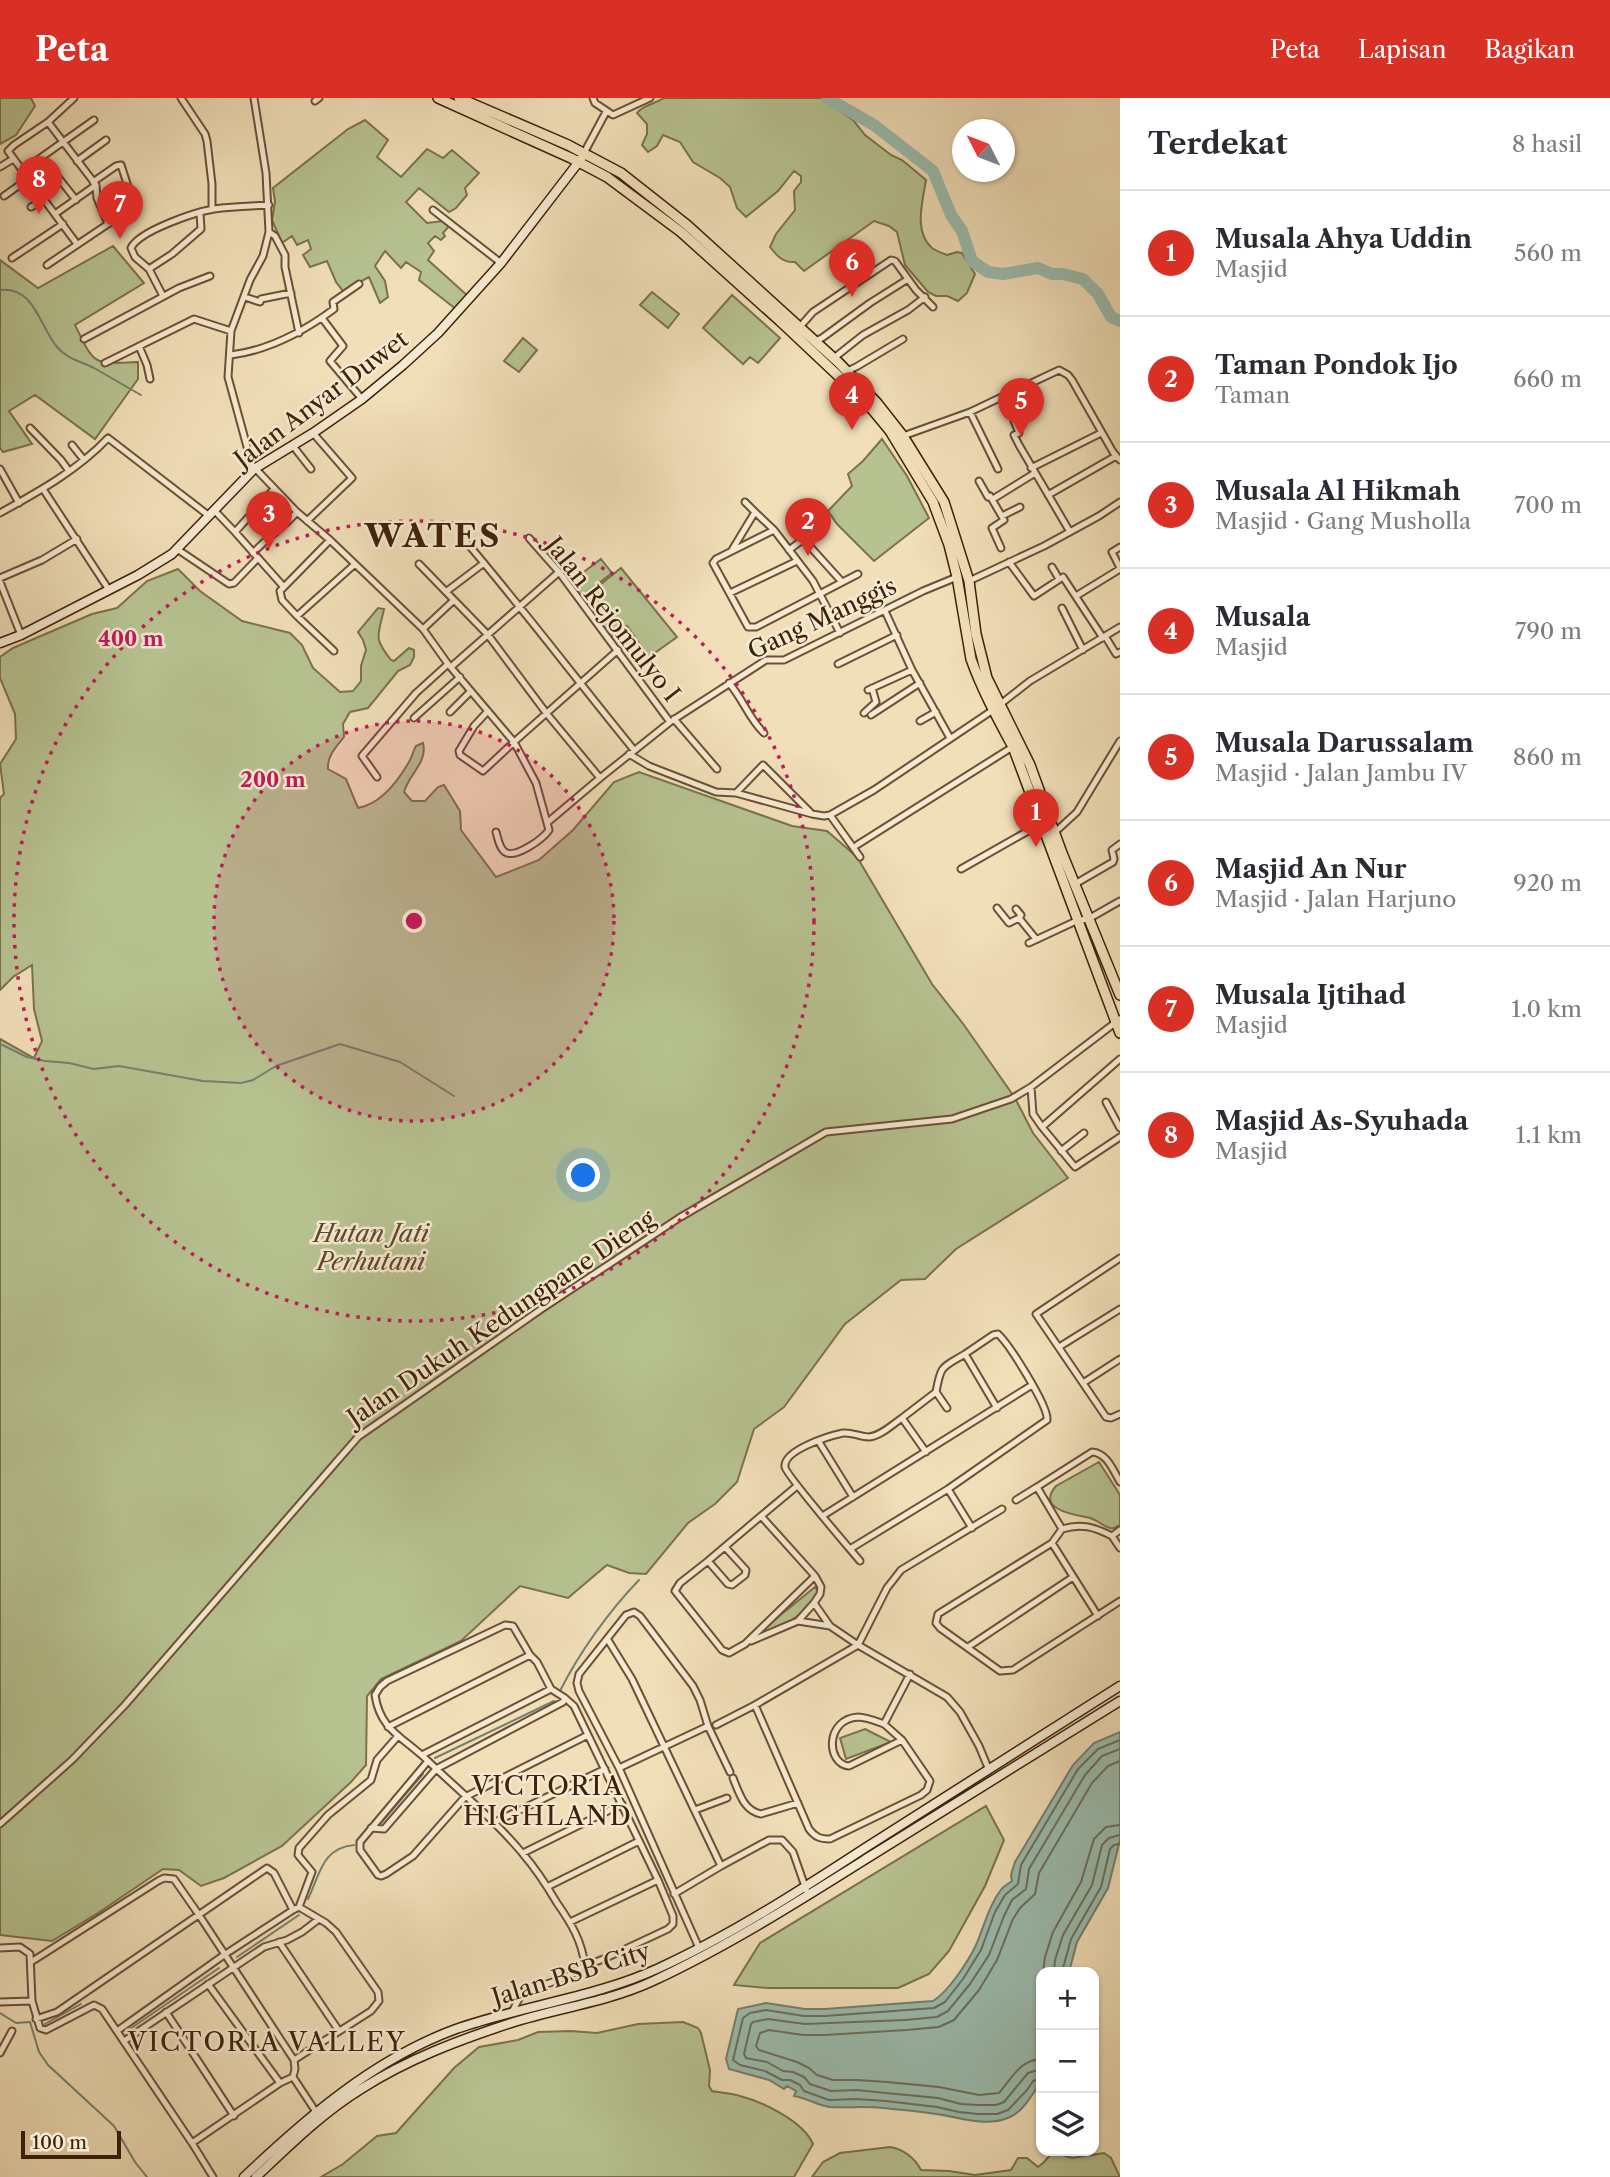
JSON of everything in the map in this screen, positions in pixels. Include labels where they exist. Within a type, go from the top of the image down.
[{"type":"main road","points":[[438,98],[621,173],[687,225],[797,331],[866,402],[917,465],[944,502],[981,659],[996,707],[1051,819],[1051,835],[1077,921],[1106,997],[1118,1020],[1120,1032]]},
{"type":"main road","points":[[459,98],[581,158]]},
{"type":"main road","points":[[797,331],[815,341],[834,358],[877,403],[903,436],[917,465]]},
{"type":"main road","points":[[1016,745],[1041,823],[1051,835],[1075,884],[1119,992]]},
{"type":"street","points":[[181,98],[208,142],[212,209]]},
{"type":"street","points":[[254,98],[269,205],[269,232],[263,256],[250,280],[231,331],[228,377],[254,469],[423,629],[513,742],[536,783],[549,831],[540,841],[513,855],[501,847],[496,832]]},
{"type":"street","points":[[593,98],[595,103],[617,115],[650,98]]},
{"type":"street","points":[[71,99],[48,122],[8,151],[77,244]]},
{"type":"street","points":[[581,158],[607,111]]},
{"type":"street","points":[[22,171],[94,120]]},
{"type":"street","points":[[48,122],[94,183],[108,224]]},
{"type":"street","points":[[77,161],[106,140]]},
{"type":"street","points":[[42,157],[76,200]]},
{"type":"street","name":"Jalan Anyar Duwet","points":[[0,643],[21,635],[138,575],[172,554],[254,469],[362,399],[438,333],[501,263],[581,158]]},
{"type":"street","points":[[0,167],[13,159]]},
{"type":"street","points":[[47,265],[127,214],[134,205],[124,168],[119,164],[55,214]]},
{"type":"street","points":[[4,196],[28,179]]},
{"type":"street","points":[[31,207],[44,200]]},
{"type":"street","points":[[163,296],[149,269],[135,257],[131,248],[134,242],[163,226],[212,209],[269,205]]},
{"type":"street","points":[[433,210],[501,263]]},
{"type":"street","points":[[149,269],[172,254],[201,229],[200,213]]},
{"type":"street","points":[[12,258],[63,224]]},
{"type":"street","points":[[269,232],[275,236],[285,255],[299,333]]},
{"type":"street","points":[[797,331],[813,312],[891,260],[895,261],[933,307]]},
{"type":"street","points":[[83,339],[163,296],[210,275]]},
{"type":"street","points":[[815,341],[908,279]]},
{"type":"street","points":[[231,355],[247,353],[299,333],[334,309],[333,302],[359,284]]},
{"type":"street","points":[[245,297],[260,302],[261,299],[291,293]]},
{"type":"street","points":[[834,358],[863,335],[908,310],[925,297]]},
{"type":"street","points":[[105,363],[194,318],[231,331]]},
{"type":"street","points":[[322,318],[343,346],[330,361],[362,399]]},
{"type":"street","points":[[847,370],[903,340]]},
{"type":"street","points":[[139,346],[148,365],[150,379]]},
{"type":"street","points":[[903,436],[970,412],[1054,371],[1063,371],[1072,380],[1118,458],[1048,495]]},
{"type":"street","points":[[1003,396],[1018,433],[1014,435],[1070,532]]},
{"type":"street","points":[[970,412],[998,469]]},
{"type":"street","points":[[30,428],[69,471]]},
{"type":"street","points":[[307,521],[352,478],[313,433]]},
{"type":"street","points":[[993,499],[1033,471],[1101,433]]},
{"type":"street","points":[[0,513],[69,471],[108,438],[235,532],[283,586]]},
{"type":"street","points":[[72,445],[84,460]]},
{"type":"street","points":[[293,446],[311,469]]},
{"type":"street","points":[[0,469],[19,503]]},
{"type":"street","points":[[979,481],[1004,520],[992,528],[1000,548]]},
{"type":"street","points":[[43,489],[109,590]]},
{"type":"street","points":[[235,532],[274,489]]},
{"type":"street","points":[[745,502],[774,530],[813,581],[839,633]]},
{"type":"street","name":"Gang Manggis","points":[[548,822],[672,720],[765,660],[784,660],[923,590],[1009,562],[1070,532],[1120,502]]},
{"type":"street","points":[[1002,516],[1020,506]]},
{"type":"street","points":[[177,549],[229,584],[234,583],[268,538],[285,526],[297,512]]},
{"type":"street","points":[[731,551],[755,512]]},
{"type":"street","points":[[774,530],[713,563],[745,625],[751,629],[858,574]]},
{"type":"street","points":[[462,537],[521,607],[632,752],[649,765],[716,792],[736,793],[824,816],[874,790],[1030,681],[1120,627]]},
{"type":"street","name":"Jalan Rejomulyo I","points":[[529,538],[559,572],[672,720],[717,769]]},
{"type":"street","points":[[21,635],[0,580],[77,539]]},
{"type":"street","points":[[330,540],[283,586],[280,595],[297,616],[334,652]]},
{"type":"street","points":[[789,550],[805,541],[842,582]]},
{"type":"street","points":[[1076,596],[1120,569],[1112,553],[1120,547]]},
{"type":"street","points":[[730,593],[797,561]]},
{"type":"street","points":[[1009,562],[1034,596],[1063,577],[1116,654],[1120,652]]},
{"type":"street","points":[[447,591],[484,563]]},
{"type":"street","points":[[297,616],[355,564]]},
{"type":"street","points":[[419,564],[488,635],[600,778]]},
{"type":"street","points":[[1052,567],[1059,579]]},
{"type":"street","points":[[377,777],[362,756],[416,693],[488,635],[559,572]]},
{"type":"street","points":[[423,629],[454,600]]},
{"type":"street","points":[[1062,608],[1083,650]]},
{"type":"street","points":[[885,611],[912,670],[950,738]]},
{"type":"street","points":[[838,664],[897,635]]},
{"type":"street","points":[[488,711],[460,747],[460,755],[480,771],[618,650]]},
{"type":"street","points":[[864,713],[876,702],[870,689],[912,670]]},
{"type":"street","points":[[414,718],[460,677]]},
{"type":"street","points":[[730,683],[764,733]]},
{"type":"street","points":[[871,715],[920,683]]},
{"type":"street","points":[[450,712],[471,691]]},
{"type":"street","points":[[920,721],[936,712]]},
{"type":"street","points":[[1051,835],[1068,822],[1086,799],[1120,741]]},
{"type":"street","points":[[857,845],[1016,745]]},
{"type":"street","points":[[736,793],[763,765],[812,814]]},
{"type":"street","points":[[830,815],[860,857]]},
{"type":"street","points":[[961,869],[1051,819]]},
{"type":"street","points":[[1075,884],[1113,862],[1112,850],[1120,844]]},
{"type":"street","points":[[1029,943],[1077,921],[1090,918],[1120,901]]},
{"type":"street","points":[[997,908],[1009,923],[1019,918]]},
{"type":"street","points":[[1016,909],[1019,918],[1036,939]]},
{"type":"street","points":[[1106,997],[1119,992]]},
{"type":"street","name":"Jalan Dukuh Kedungpane Dieng","points":[[0,1824],[72,1760],[124,1706],[358,1437],[678,1218],[826,1132],[952,1119],[1011,1099],[1031,1087],[1118,1020]]},
{"type":"street","points":[[1042,1127],[1120,1059]]},
{"type":"street","points":[[1031,1087],[1032,1111],[1061,1151],[1077,1167],[1120,1137]]},
{"type":"street","points":[[1106,1102],[1120,1128]]},
{"type":"street","points":[[1061,1151],[1084,1133]]},
{"type":"street","points":[[1120,1258],[1037,1314],[1106,1417],[1109,1419],[1120,1414]]},
{"type":"street","points":[[1059,1347],[1120,1309]]},
{"type":"street","points":[[850,1549],[948,1489],[1047,1420],[1047,1413],[1032,1385],[998,1334],[939,1372],[936,1392],[947,1408]]},
{"type":"street","points":[[965,1354],[997,1408]]},
{"type":"street","points":[[1083,1383],[1120,1359]]},
{"type":"street","points":[[824,1516],[1032,1385]]},
{"type":"street","points":[[860,1561],[786,1471],[787,1460],[800,1448],[845,1433],[873,1436],[936,1392]]},
{"type":"street","points":[[902,1418],[926,1452]]},
{"type":"street","points":[[819,1442],[853,1497]]},
{"type":"street","points":[[1016,1500],[1087,1454],[1097,1452],[1107,1460],[1120,1482]]},
{"type":"street","points":[[761,1516],[815,1577],[822,1590],[798,1621],[729,1653],[722,1650],[676,1593],[676,1587],[725,1547],[761,1516],[797,1486]]},
{"type":"street","points":[[1037,1487],[1062,1529]]},
{"type":"street","points":[[948,1489],[972,1528]]},
{"type":"street","points":[[716,1725],[858,1645],[887,1588],[901,1570],[1002,1509]]},
{"type":"street","points":[[1120,1548],[1112,1536],[1089,1526],[1062,1529],[1052,1543],[938,1614],[936,1623],[1000,1671],[1013,1670],[1120,1601]]},
{"type":"street","points":[[1112,1536],[1120,1530]]},
{"type":"street","points":[[1052,1543],[1098,1616]]},
{"type":"street","points":[[708,1561],[730,1584],[745,1575],[746,1568],[725,1547]]},
{"type":"street","points":[[745,1644],[815,1577]]},
{"type":"street","points":[[968,1647],[1073,1577]]},
{"type":"street","points":[[814,1603],[830,1626],[938,1690],[954,1704],[979,1746],[993,1780]]},
{"type":"street","points":[[699,1948],[619,1768],[577,1683],[579,1674],[626,1615],[634,1612],[639,1616],[693,1686],[708,1726],[746,1805],[755,1813],[761,1814],[798,1803]]},
{"type":"street","points":[[798,1621],[830,1626]]},
{"type":"street","points":[[514,2022],[512,2011],[524,1991],[565,1978],[585,1966],[643,1941],[673,1924],[673,1916],[574,1706],[551,1689],[537,1662],[515,1628],[509,1624],[387,1681],[375,1695],[380,1716],[388,1727],[422,1755],[523,1853],[570,1922],[579,1939],[585,1966]]},
{"type":"street","points":[[608,1640],[632,1679],[721,1866]]},
{"type":"street","points":[[388,1727],[530,1655]]},
{"type":"street","points":[[884,1724],[910,1674]]},
{"type":"street","name":"Jalan BSB City","points":[[244,2177],[367,2075],[415,2048],[453,2030],[512,2011],[626,1981],[699,1948],[806,1891],[1120,1686]]},
{"type":"street","points":[[422,1755],[551,1689]]},
{"type":"street","points":[[371,1828],[384,1829],[436,1769],[561,1705],[565,1698]]},
{"type":"street","name":"Jalan BSB City","points":[[256,2177],[318,2115],[362,2088],[454,2042],[514,2022],[623,1993],[651,1982],[964,1800],[1120,1701]]},
{"type":"street","points":[[755,1705],[809,1829],[821,1839],[830,1839],[921,1795],[927,1790],[930,1781],[902,1740],[884,1724],[856,1717],[840,1724],[832,1737],[838,1761],[843,1765],[849,1766],[902,1740]]},
{"type":"street","points":[[619,1768],[708,1726]]},
{"type":"street","points":[[428,1761],[359,1846],[378,1875],[381,1876],[413,1856],[466,1797],[588,1735]]},
{"type":"street","points":[[117,2031],[296,1908],[312,1872],[298,1855],[299,1848],[328,1815],[371,1780],[380,1755],[398,1736]]},
{"type":"street","points":[[493,1823],[605,1769]]},
{"type":"street","points":[[695,1810],[727,1798]]},
{"type":"street","points":[[523,1853],[622,1804]]},
{"type":"street","points":[[674,1894],[769,1840],[776,1839],[787,1843],[790,1848],[806,1891]]},
{"type":"street","points":[[547,1887],[639,1841]]},
{"type":"street","points":[[36,2019],[57,2012],[267,1868],[274,1873],[296,1908],[319,1919],[336,1932],[378,1992],[377,2007],[294,2060]]},
{"type":"street","points":[[31,1962],[164,1878],[177,1882],[294,2060],[293,2077],[318,2115]]},
{"type":"street","points":[[570,1922],[658,1880]]},
{"type":"street","points":[[124,2041],[264,1947],[302,1932],[319,1919]]},
{"type":"street","points":[[279,1942],[339,2031]]},
{"type":"street","points":[[0,1948],[24,1948],[30,1954],[33,2001],[40,2028],[46,2030],[94,2005],[102,2008],[213,2177]]},
{"type":"street","points":[[208,1984],[280,2083]]},
{"type":"street","points":[[524,1991],[526,2008]]},
{"type":"street","points":[[0,2002],[33,2001]]},
{"type":"street","points":[[166,2012],[234,2116]]},
{"type":"street","points":[[1,2051],[12,2031]]},
{"type":"street","points":[[192,2143],[293,2077]]},
{"type":"green space","points":[[0,98],[31,98],[35,106],[16,135],[0,144]]},
{"type":"green space","points":[[664,98],[821,98],[853,120],[865,135],[926,180],[921,216],[923,233],[926,241],[937,251],[947,255],[962,253],[975,274],[967,293],[958,301],[928,292],[905,265],[897,232],[874,221],[804,271],[795,262],[781,258],[770,247],[776,234],[795,210],[794,191],[801,182],[801,176],[794,171],[778,191],[746,217],[737,208],[730,187],[693,162],[680,142],[663,135],[657,146],[648,152],[642,145],[647,134],[647,124],[637,113]]},
{"type":"green space","points":[[365,120],[388,140],[377,157],[401,177],[427,149],[443,158],[452,150],[479,173],[465,188],[467,195],[449,212],[419,188],[406,202],[427,223],[443,221],[449,226],[441,240],[435,236],[428,243],[434,251],[428,260],[469,297],[457,310],[419,280],[421,272],[406,262],[401,268],[385,251],[375,266],[385,281],[388,297],[380,303],[369,277],[343,291],[327,261],[310,267],[303,255],[311,249],[308,240],[297,245],[292,236],[282,243],[272,220],[275,202],[273,188],[348,129]]},
{"type":"green space","points":[[113,246],[144,283],[75,325],[97,360],[112,363],[138,362],[138,379],[95,439],[35,395],[9,411],[32,444],[3,452],[0,448],[0,260],[38,288]]},
{"type":"green space","points":[[652,292],[679,314],[668,328],[640,305]]},
{"type":"green space","points":[[732,295],[780,338],[758,363],[750,357],[743,364],[703,328]]},
{"type":"green space","points":[[523,338],[537,350],[519,372],[504,361]]},
{"type":"green space","points":[[882,439],[907,476],[929,518],[874,561],[837,524],[828,511],[852,486],[848,474]]},
{"type":"green space","points":[[601,559],[612,573],[579,598],[568,584]]},
{"type":"green space","points":[[621,568],[677,637],[649,657],[627,626],[610,638],[580,601]]},
{"type":"green space","name":"Hutan Jati Perhutani","points":[[178,569],[200,591],[242,621],[290,633],[302,645],[313,668],[340,692],[353,691],[361,681],[361,666],[366,650],[358,632],[378,608],[384,609],[378,636],[381,646],[394,661],[409,648],[414,650],[414,657],[410,665],[398,671],[368,708],[350,712],[343,724],[344,737],[331,756],[328,769],[346,779],[358,808],[366,806],[388,791],[405,769],[416,746],[423,743],[421,762],[404,792],[412,801],[425,801],[438,787],[444,785],[460,811],[461,830],[496,877],[539,860],[573,830],[614,782],[639,772],[792,826],[827,831],[857,857],[932,984],[1015,1098],[1033,1133],[1068,1178],[956,1249],[925,1279],[901,1280],[845,1324],[784,1407],[754,1429],[737,1482],[715,1504],[688,1523],[646,1574],[629,1573],[607,1565],[568,1598],[520,1586],[461,1641],[381,1679],[367,1696],[366,1765],[282,1846],[224,1878],[201,1886],[179,1870],[163,1869],[52,1941],[0,1935],[0,1039],[34,1058],[42,1041],[34,1009],[32,965],[13,977],[0,990],[0,798],[4,794],[0,764],[16,739],[15,714],[0,678],[0,657],[13,648],[92,614],[117,608],[147,581]]},
{"type":"green space","points":[[1099,1462],[1120,1495],[1120,1525],[1114,1528],[1060,1510],[1050,1501],[1056,1486]]},
{"type":"green space","points":[[815,1587],[819,1593],[798,1616],[770,1633],[762,1630]]},
{"type":"green space","points":[[865,1729],[891,1742],[846,1759],[840,1738]]},
{"type":"green space","points":[[986,1806],[1004,1840],[985,1886],[949,1951],[929,1974],[898,1988],[768,1988],[734,1985],[760,1943]]},
{"type":"green space","points":[[683,2022],[698,2028],[701,2033],[712,2091],[737,2095],[771,2108],[792,2120],[808,2136],[813,2144],[794,2177],[321,2177],[343,2164],[377,2136],[396,2133],[454,2068],[479,2047],[518,2040],[538,2032],[597,2033],[638,2024]]},
{"type":"green space","points":[[890,2147],[908,2155],[921,2170],[975,2175],[1011,2170],[1018,2158],[1027,2158],[1038,2167],[1049,2156],[1072,2158],[1099,2156],[1104,2153],[1111,2158],[1120,2177],[812,2177],[823,2162],[840,2153]]},
{"type":"water","points":[[1120,1732],[1120,1840],[1108,1888],[1077,1942],[1070,1967],[1036,1967],[1036,2089],[1020,2111],[1001,2120],[982,2122],[883,2108],[830,2107],[794,2096],[796,2091],[787,2086],[784,2089],[769,2080],[729,2069],[726,2059],[738,2009],[766,2003],[825,2009],[933,2001],[939,1997],[968,1960],[992,1904],[1001,1889],[1012,1881],[1015,1862],[1073,1765],[1094,1743]]},
{"type":"waterway","points":[[827,98],[874,125],[933,171],[951,215],[962,231],[972,261],[988,272],[1003,274],[1038,268],[1052,274],[1083,279],[1098,294],[1111,317],[1120,321]]},
{"type":"waterway","points":[[0,290],[11,290],[28,300],[57,347],[65,354],[141,395]]},
{"type":"waterway","points":[[0,1044],[27,1057],[94,1069],[119,1066],[203,1081],[241,1083],[253,1080],[276,1066],[340,1044],[400,1062],[454,1096]]},
{"type":"waterway","points":[[560,1691],[595,1633],[639,1580]]},
{"type":"waterway","points":[[435,1758],[554,1701]]},
{"type":"waterway","points":[[380,1824],[423,1774]]},
{"type":"waterway","points":[[308,1899],[323,1864],[335,1851],[354,1845]]},
{"type":"waterway","points":[[237,1957],[299,1915]]},
{"type":"waterway","points":[[127,2031],[219,1968]]},
{"type":"waterway","points":[[45,2024],[81,2004]]},
{"type":"waterway","points":[[0,2013],[16,2023],[30,2022],[39,2052],[48,2065],[114,2126],[147,2177]]},
{"type":"place","name":"Masjid As-Syuhada","points":[[39,214]]},
{"type":"place","name":"Musala Ijtihad","points":[[120,239]]},
{"type":"place","name":"Masjid An Nur","points":[[852,297]]},
{"type":"place","name":"Musala","points":[[852,430]]},
{"type":"place","name":"Musala Darussalam","points":[[1021,436]]},
{"type":"place","name":"Musala Al Hikmah","points":[[269,549]]},
{"type":"place","name":"Taman Pondok Ijo","points":[[808,556]]},
{"type":"place","name":"Musala Ahya Uddin","points":[[1036,847]]},
{"type":"district","name":"WATES","points":[[433,535]]},
{"type":"district","name":"VICTORIA HIGHLAND","points":[[548,1801]]},
{"type":"district","name":"VICTORIA VALLEY","points":[[267,2042]]}]
